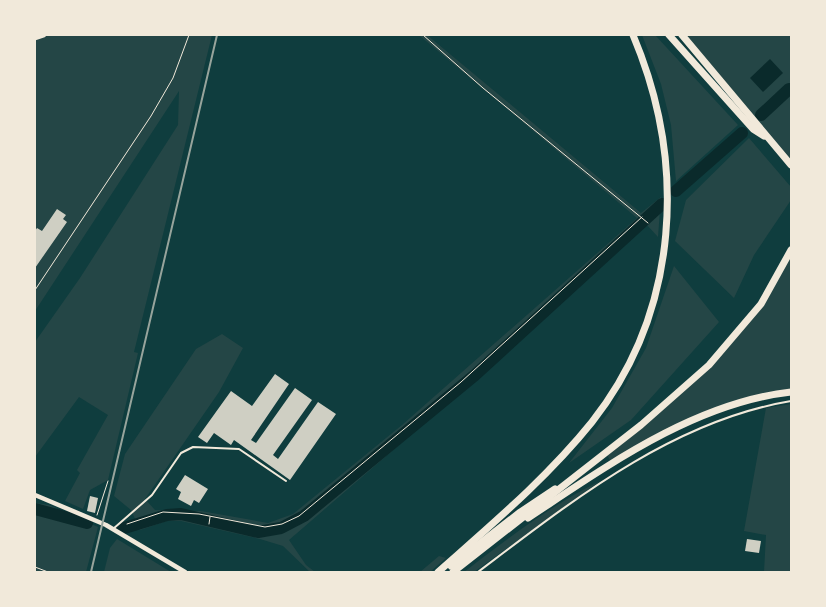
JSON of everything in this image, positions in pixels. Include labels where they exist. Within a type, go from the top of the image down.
[{"type":"highway","points":[[438,572],[510,508],[561,458],[592,421],[617,385],[639,341],[655,295],[665,242],[669,206],[660,121],[648,74],[633,35]]},
{"type":"highway","points":[[669,35],[753,128],[768,139]]},
{"type":"highway","points":[[681,35],[791,165]]},
{"type":"highway","points":[[453,572],[641,425],[709,365],[761,304],[791,250]]},
{"type":"highway","points":[[507,528],[526,520],[632,452],[690,422],[733,405],[791,392]]},
{"type":"highway","points":[[444,572],[519,513],[562,485]]},
{"type":"street","points":[[35,38],[44,35]]},
{"type":"street","points":[[35,495],[106,525],[184,572]]},
{"type":"lane","points":[[478,572],[601,483],[672,440],[745,411],[791,401]]},
{"type":"lane","points":[[113,529],[152,495],[181,453],[193,447],[239,448],[286,481]]},
{"type":"path","points":[[35,290],[151,116],[173,78],[189,35]]},
{"type":"path","points":[[423,35],[483,88],[648,223]]},
{"type":"path","points":[[118,525],[163,512],[184,512],[265,527],[282,524],[299,516],[461,382],[642,218]]},
{"type":"path","points":[[96,520],[108,481]]},
{"type":"path","points":[[209,524],[210,517]]},
{"type":"path","points":[[35,567],[48,572]]},
{"type":"shaded area","points":[[35,35],[212,35],[134,352],[138,353],[108,480],[90,490],[83,509],[65,501],[80,473],[77,470],[108,415],[79,397],[35,457],[35,342],[80,278],[178,125],[179,91],[35,311]]},
{"type":"shaded area","points":[[419,35],[427,35],[641,213],[661,197],[658,237],[647,225],[443,407],[289,540],[306,565],[315,572],[310,572],[283,546],[260,539],[181,521],[167,521],[140,530],[131,510],[114,496],[125,454],[196,349],[222,334],[243,348],[219,392],[145,499],[155,510],[201,511],[268,523],[293,514],[402,425],[637,218]]},
{"type":"shaded area","points":[[642,35],[655,35],[738,125],[676,181],[671,125],[661,84]]},
{"type":"shaded area","points":[[682,35],[791,35],[791,165]]},
{"type":"shaded area","points":[[770,59],[783,73],[763,92],[750,78]]},
{"type":"shaded area","points":[[749,138],[791,187],[791,200],[754,255],[734,298],[675,241],[686,200]]},
{"type":"shaded area","points":[[791,250],[791,392],[777,394],[690,422],[612,464],[606,453],[709,365],[761,304]]},
{"type":"shaded area","points":[[674,266],[719,322],[631,420],[569,463],[612,408],[646,348]]},
{"type":"shaded area","points":[[791,404],[791,572],[764,572],[766,535],[744,531],[766,408]]},
{"type":"shaded area","points":[[600,481],[474,572],[464,572],[547,512]]},
{"type":"shaded area","points":[[35,503],[49,505],[98,527],[86,572],[35,572]]},
{"type":"shaded area","points":[[117,539],[171,572],[104,572],[110,548]]},
{"type":"shaded area","points":[[439,556],[446,558],[430,572],[420,572]]},
{"type":"building","points":[[57,209],[66,215],[63,219],[67,222],[35,268],[35,231],[37,228],[42,231]]},
{"type":"building","points":[[275,374],[289,384],[251,440],[256,443],[295,388],[312,400],[273,455],[278,459],[318,402],[336,414],[290,480],[234,440],[231,445],[214,433],[207,443],[198,437],[231,391],[252,406]]},
{"type":"building","points":[[185,475],[208,489],[199,503],[194,500],[191,506],[178,499],[181,492],[176,489]]},
{"type":"building","points":[[90,496],[98,498],[95,513],[87,511]]},
{"type":"building","points":[[747,539],[761,541],[759,553],[745,551]]},
{"type":"waterway","points":[[761,115],[789,89]]},
{"type":"waterway","points":[[676,191],[742,133]]},
{"type":"waterway","points":[[121,529],[167,515],[181,514],[258,532],[281,528],[304,516],[475,375],[662,204]]},
{"type":"waterway","points":[[35,509],[87,523]]},
{"type":"railway","points":[[91,572],[217,35]]}]
